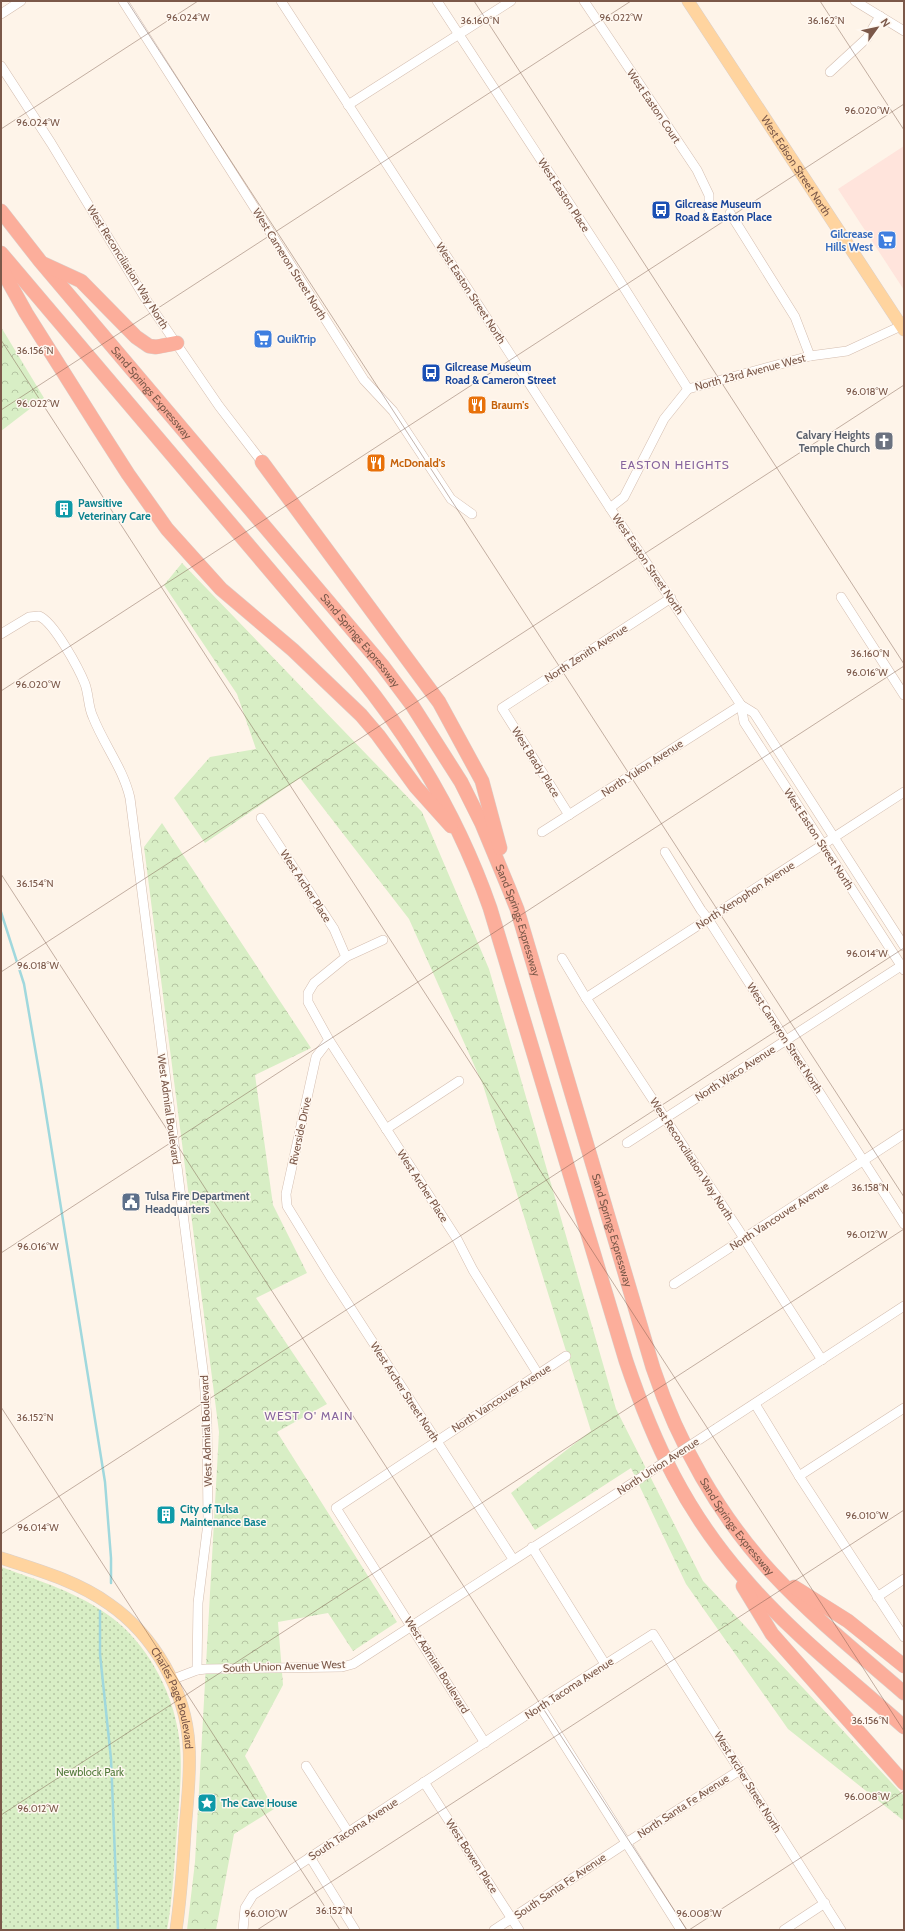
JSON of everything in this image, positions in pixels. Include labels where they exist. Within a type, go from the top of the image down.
[{"type":"highway","name":"Sand Springs Expressway","points":[[1,211],[40,261],[382,665],[433,736],[461,782],[482,824],[517,910],[661,1390],[680,1433],[711,1492],[740,1535],[772,1573],[808,1610],[904,1693]]},
{"type":"highway","name":"Sand Springs Expressway","points":[[1,253],[382,705],[431,779],[462,838],[484,892],[639,1400],[654,1438],[676,1481],[722,1551],[743,1578],[782,1619],[904,1727]]},
{"type":"highway","points":[[40,261],[81,281],[136,337],[149,346],[156,347],[177,343]]},
{"type":"highway","points":[[1,268],[26,313],[96,424],[128,474],[167,529],[221,589],[302,659],[361,715],[378,735],[416,787],[462,838]]},
{"type":"highway","points":[[262,462],[415,668],[454,728],[482,781],[517,910]]},
{"type":"highway","points":[[722,1551],[772,1634],[904,1783]]},
{"type":"highway","points":[[772,1573],[848,1621],[904,1666]]},
{"type":"main road","name":"West Edison Street North","points":[[688,1],[903,328]]},
{"type":"main road","name":"Charles Page Boulevard","points":[[1,1558],[71,1582],[109,1604],[129,1620],[145,1636],[164,1664],[182,1710],[189,1746],[188,1797],[180,1903],[176,1930]]},
{"type":"street","points":[[1,14],[21,1]]},
{"type":"street","name":"West Cameron Street North","points":[[123,1],[364,380],[393,411],[450,499],[472,514]]},
{"type":"street","name":"West Easton Street North","points":[[281,1],[610,508],[741,704],[754,713],[904,946]]},
{"type":"street","name":"West Easton Place","points":[[438,1],[608,262],[688,389]]},
{"type":"street","points":[[348,105],[511,1]]},
{"type":"street","name":"West Easton Court","points":[[584,1],[697,170],[709,196],[710,215]]},
{"type":"street","points":[[855,1],[904,31]]},
{"type":"street","points":[[830,72],[867,38],[880,16]]},
{"type":"street","name":"West Reconciliation Way North","points":[[1,66],[55,149],[145,298],[219,406],[262,462]]},
{"type":"street","points":[[730,213],[795,317],[810,356]]},
{"type":"street","name":"North 23rd Avenue West","points":[[610,508],[624,497],[664,419],[688,389],[810,356],[847,351],[903,328]]},
{"type":"street","points":[[840,597],[904,695]]},
{"type":"street","name":"North Zenith Avenue","points":[[502,708],[671,598]]},
{"type":"street","name":"West Admiral Boulevard","points":[[1,634],[29,617],[39,616],[49,623],[76,666],[85,685],[93,718],[118,765],[130,798],[204,1378],[207,1421],[208,1524],[198,1603],[197,1670]]},
{"type":"street","name":"West Easton Street North","points":[[741,704],[744,722],[903,966]]},
{"type":"street","name":"North Yukon Avenue","points":[[542,832],[741,704]]},
{"type":"street","name":"West Brady Place","points":[[502,708],[569,815]]},
{"type":"street","name":"North Xenophon Avenue","points":[[586,998],[904,792]]},
{"type":"street","name":"West Archer Place","points":[[261,818],[334,929],[346,957],[311,985],[308,993],[311,1009],[457,1239],[473,1270],[538,1374]]},
{"type":"street","name":"West Cameron Street North","points":[[665,852],[904,1224]]},
{"type":"street","points":[[346,957],[384,940]]},
{"type":"street","name":"West Reconciliation Way North","points":[[562,958],[586,998],[666,1118],[822,1360]]},
{"type":"street","name":"North Waco Avenue","points":[[627,1143],[785,1040],[903,966]]},
{"type":"street","name":"Riverside Drive","points":[[298,1225],[287,1206],[286,1194],[316,1057],[330,1040]]},
{"type":"street","points":[[386,1129],[460,1082]]},
{"type":"street","name":"North Vancouver Avenue","points":[[674,1284],[904,1134]]},
{"type":"street","name":"West Archer Street North","points":[[298,1225],[513,1559]]},
{"type":"street","name":"North Union Avenue","points":[[412,1625],[904,1306]]},
{"type":"street","name":"North Vancouver Avenue","points":[[336,1508],[566,1356]]},
{"type":"street","points":[[755,1404],[799,1476],[904,1637]]},
{"type":"street","points":[[799,1476],[904,1408]]},
{"type":"street","name":"West Admiral Boulevard","points":[[336,1508],[412,1625],[485,1743]]},
{"type":"street","points":[[532,1547],[605,1664]]},
{"type":"street","points":[[877,1597],[904,1579]]},
{"type":"street","name":"South Union Avenue West","points":[[171,1680],[197,1670],[342,1667],[357,1662],[412,1625]]},
{"type":"street","name":"West Archer Street North","points":[[653,1634],[841,1930]]},
{"type":"street","name":"North Tacoma Avenue","points":[[485,1743],[653,1634]]},
{"type":"street","points":[[540,1706],[681,1930]]},
{"type":"street","name":"South Tacoma Avenue","points":[[244,1930],[245,1908],[249,1899],[348,1832],[485,1743]]},
{"type":"street","points":[[306,1766],[348,1832]]},
{"type":"street","name":"North Santa Fe Avenue","points":[[626,1843],[740,1770]]},
{"type":"street","name":"West Bowen Place","points":[[424,1782],[519,1930]]},
{"type":"street","name":"South Santa Fe Avenue","points":[[494,1930],[626,1843]]},
{"type":"street","points":[[310,1858],[356,1930]]},
{"type":"street","points":[[784,1930],[825,1903]]},
{"type":"shaded area","name":"Gilcrease Hills West","points":[[904,146],[904,290],[838,189]]},
{"type":"green space","points":[[1,327],[44,398],[1,431]]},
{"type":"green space","points":[[182,563],[422,812],[489,969],[616,1409],[703,1581],[904,1796],[904,1821],[788,1729],[686,1584],[631,1468],[535,1530],[511,1493],[591,1431],[483,1085],[409,919],[300,778],[205,843],[174,798],[210,757],[256,749],[237,694],[164,585]]},
{"type":"green space","points":[[162,823],[311,1048],[255,1075],[273,1205],[307,1273],[256,1298],[327,1404],[277,1432],[397,1622],[353,1651],[328,1613],[278,1622],[283,1685],[245,1756],[274,1809],[234,1834],[216,1930],[187,1930],[195,1862],[219,1432],[144,847]]},
{"type":"green space","name":"Newblock Park","points":[[1,1567],[44,1582],[72,1594],[111,1617],[124,1628],[146,1653],[163,1683],[175,1715],[181,1756],[180,1794],[171,1905],[167,1930],[1,1930]]},
{"type":"waterway","points":[[1,912],[24,984],[41,1083],[105,1482],[111,1558],[111,1583]]},
{"type":"waterway","points":[[100,1611],[100,1654],[111,1759],[118,1930]]},
{"type":"place","name":"Gilcrease Museum Road & Easton Place","points":[[661,210]]},
{"type":"place","name":"Gilcrease Hills West","points":[[887,240]]},
{"type":"place","name":"QuikTrip","points":[[263,339]]},
{"type":"place","name":"Gilcrease Museum Road & Cameron Street","points":[[431,373]]},
{"type":"place","name":"Braum's","points":[[477,405]]},
{"type":"place","name":"Calvary Heights Temple Church","points":[[884,441]]},
{"type":"place","name":"McDonald's","points":[[376,463]]},
{"type":"place","name":"Pawsitive Veterinary Care","points":[[64,509]]},
{"type":"place","name":"Tulsa Fire Department Headquarters","points":[[131,1202]]},
{"type":"place","name":"City of Tulsa Maintenance Base","points":[[166,1515]]},
{"type":"place","name":"The Cave House","points":[[207,1803]]},
{"type":"district","name":"EASTON HEIGHTS","points":[[675,465]]},
{"type":"district","name":"WEST O' MAIN","points":[[309,1416]]}]
